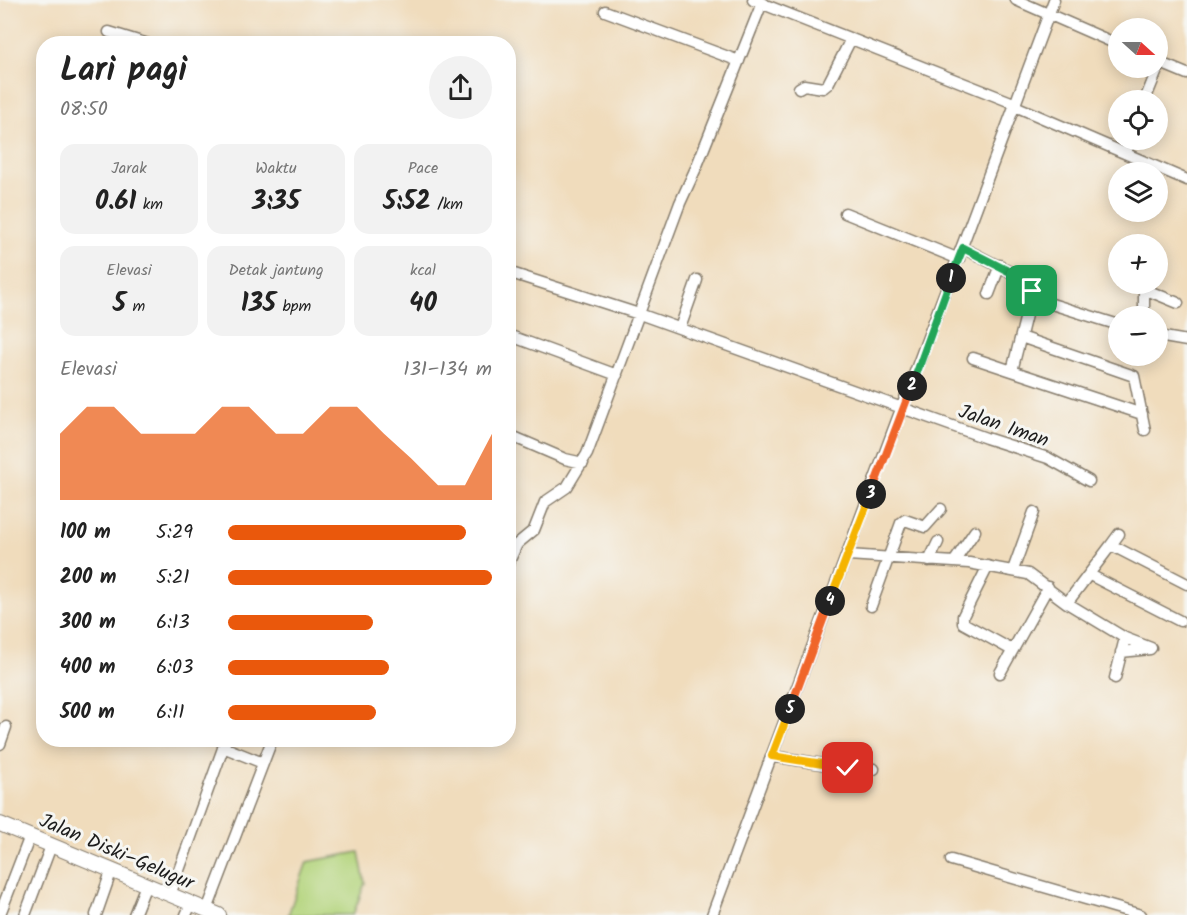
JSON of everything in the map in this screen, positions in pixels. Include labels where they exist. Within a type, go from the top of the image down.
[{"type":"main road","name":"Jalan Diski–Gelugur","points":[[0,824],[170,895],[188,909],[213,912]]},
{"type":"street","points":[[1016,0],[1108,40]]},
{"type":"street","points":[[712,915],[1054,0]]},
{"type":"street","points":[[516,546],[534,530],[545,502],[567,487],[583,463],[680,203],[739,61],[757,2],[1016,105],[1187,180]]},
{"type":"street","points":[[605,11],[739,61]]},
{"type":"street","points":[[109,32],[122,36]]},
{"type":"street","points":[[799,88],[804,85],[823,88],[828,84],[851,39]]},
{"type":"street","points":[[1168,68],[1187,74]]},
{"type":"street","points":[[845,213],[959,259]]},
{"type":"street","points":[[963,248],[1016,275],[1042,302],[1108,322]]},
{"type":"street","points":[[989,294],[1000,265]]},
{"type":"street","name":"Jalan Iman","points":[[516,275],[680,328],[986,438],[1029,450],[1089,481]]},
{"type":"street","points":[[680,328],[697,280]]},
{"type":"street","points":[[1144,306],[1144,289],[1178,303]]},
{"type":"street","points":[[1012,371],[1032,291]]},
{"type":"street","points":[[1021,337],[1134,376],[1145,430]]},
{"type":"street","points":[[516,338],[617,375]]},
{"type":"street","points":[[1168,338],[1187,341]]},
{"type":"street","points":[[973,358],[1142,414]]},
{"type":"street","points":[[516,437],[565,459],[583,463]]},
{"type":"street","points":[[871,606],[902,521],[925,527],[941,509]]},
{"type":"street","points":[[1013,570],[1034,512]]},
{"type":"street","points":[[954,562],[975,531]]},
{"type":"street","points":[[1067,603],[1119,534]]},
{"type":"street","points":[[928,561],[938,542]]},
{"type":"street","points":[[1111,545],[1187,584]]},
{"type":"street","points":[[848,555],[954,562],[1028,574],[1067,603],[1125,638],[1150,648],[1121,652]]},
{"type":"street","points":[[988,566],[963,616],[963,623],[1012,650]]},
{"type":"street","points":[[1090,575],[1180,621]]},
{"type":"street","points":[[1000,673],[1048,587]]},
{"type":"street","points":[[1115,678],[1125,638]]},
{"type":"street","points":[[0,744],[6,727]]},
{"type":"street","points":[[170,895],[224,747]]},
{"type":"street","points":[[233,747],[263,763]]},
{"type":"street","points":[[213,912],[269,747]]},
{"type":"street","points":[[772,756],[848,768],[874,769]]},
{"type":"street","points":[[0,914],[30,836]]},
{"type":"street","points":[[25,915],[51,846]]},
{"type":"street","points":[[951,860],[1124,913],[1141,915]]},
{"type":"street","points":[[96,915],[111,872]]},
{"type":"street","points":[[134,915],[146,885]]},
{"type":"green space","points":[[359,852],[365,883],[353,915],[288,915],[307,862]]},
{"type":"route","points":[[848,768],[772,756],[963,248],[1000,265],[1016,275],[1032,291]]}]
